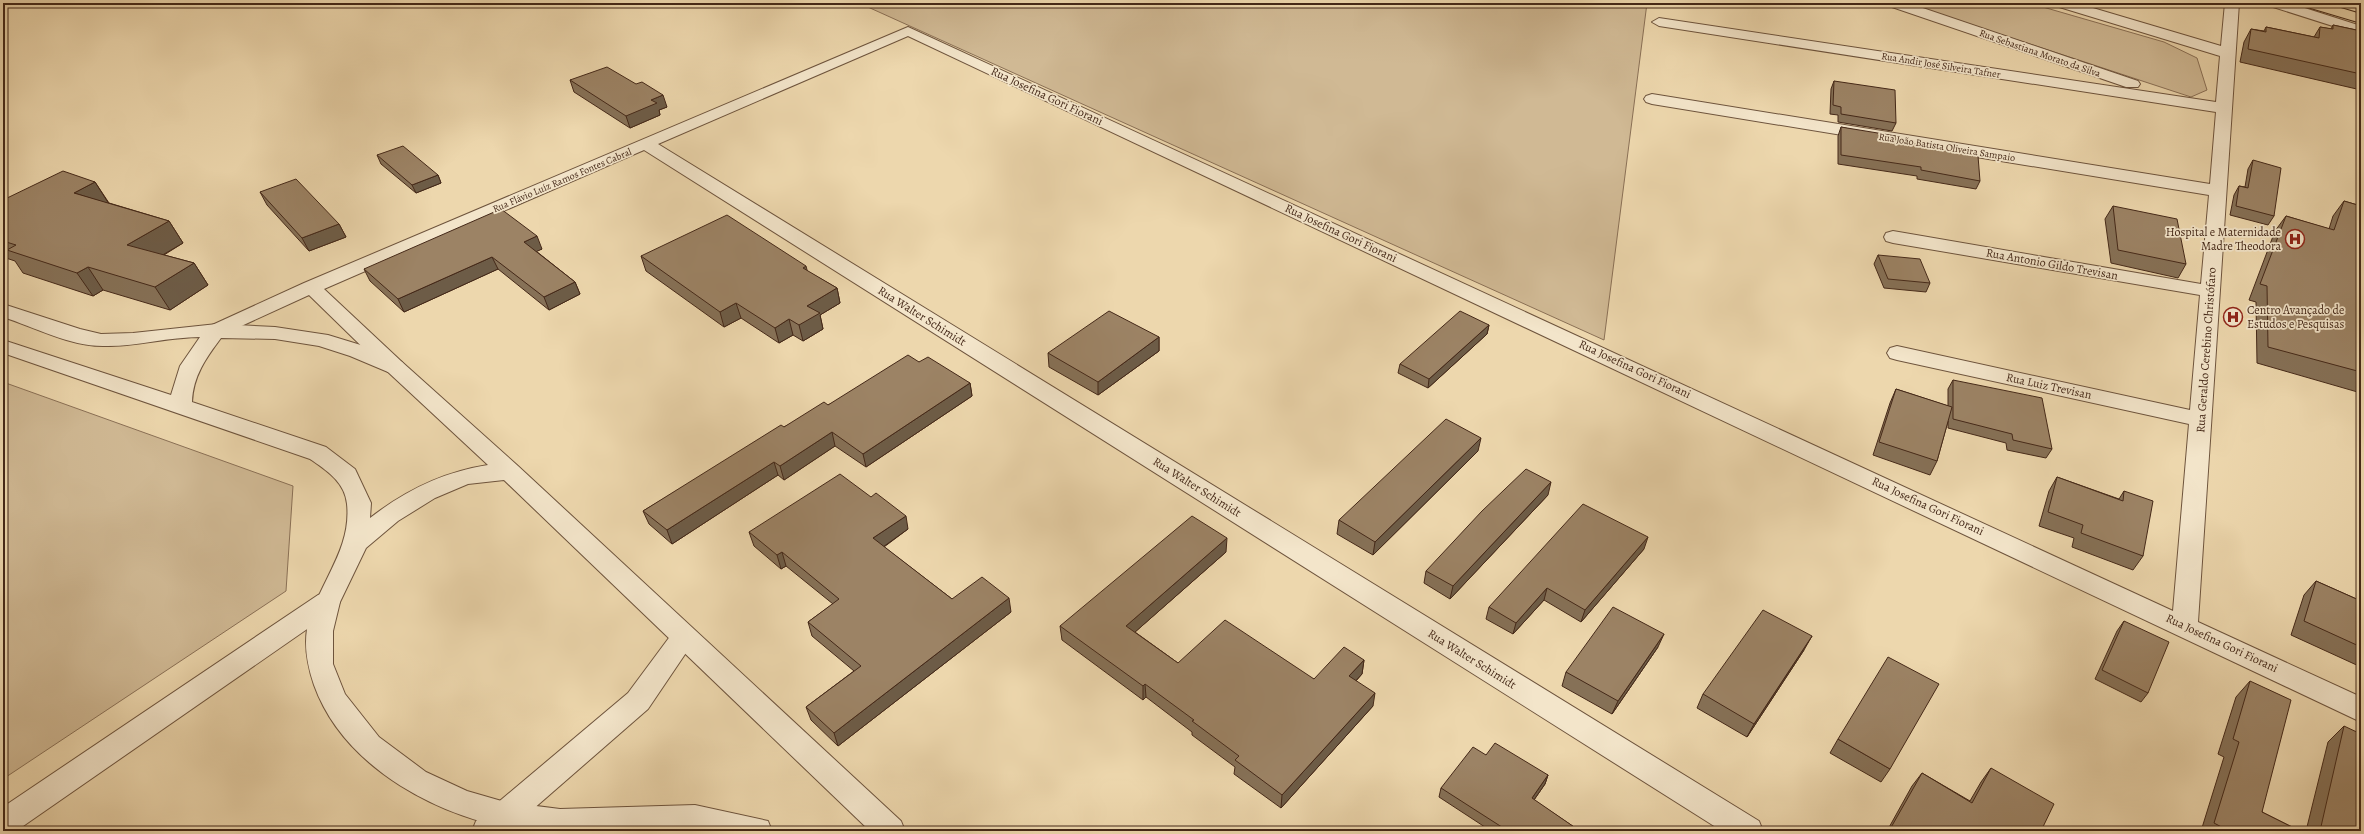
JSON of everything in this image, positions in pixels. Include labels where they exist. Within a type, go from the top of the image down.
[{"type":"highway","points":[[2309,3],[2361,19]]},
{"type":"street","name":"Rua Sebastiana Morato da Silva","points":[[1894,3],[2186,103]]},
{"type":"street","points":[[2061,3],[2228,53]]},
{"type":"street","name":"Rua Geraldo Cerebino Christófaro","points":[[2185,626],[2232,3]]},
{"type":"street","points":[[2275,3],[2361,31]]},
{"type":"street","name":"Rua Andir José Silveira Tafner","points":[[1659,22],[2224,108]]},
{"type":"street","name":"Rua Flávio Luíz Ramos Fontes Cabral","points":[[217,330],[311,287],[908,31]]},
{"type":"street","name":"Rua Josefina Gori Fiorani","points":[[908,31],[2185,626],[2361,710]]},
{"type":"street","name":"Rua João Batista Oliveira Sampaio","points":[[1652,99],[2218,191]]},
{"type":"street","name":"Rua Walter Schimidt","points":[[646,144],[1748,831]]},
{"type":"street","name":"Rua Antonio Gildo Trevisan","points":[[1893,237],[2210,291]]},
{"type":"street","points":[[311,287],[395,367],[510,472],[683,638],[890,831]]},
{"type":"street","points":[[3,310],[76,335],[101,340],[133,339],[217,330],[275,332],[320,340],[357,351],[395,367]]},
{"type":"street","points":[[181,408],[180,390],[189,369],[217,330]]},
{"type":"street","points":[[3,346],[181,408],[318,453],[347,475],[359,503],[356,543],[327,602],[320,631],[320,664],[333,700],[369,746],[416,781],[462,803],[496,823],[695,818],[757,831]]},
{"type":"street","name":"Rua Luiz Trevisan","points":[[1897,353],[2200,419]]},
{"type":"street","points":[[356,543],[383,518],[437,486],[462,477],[489,471],[510,472]]},
{"type":"street","points":[[3,823],[327,602]]},
{"type":"street","points":[[496,823],[638,701],[683,638]]},
{"type":"shaded area","points":[[859,3],[1647,3],[1604,340]]},
{"type":"shaded area","points":[[1905,3],[2029,3],[2164,42],[2197,58],[2207,90],[2191,97]]},
{"type":"shaded area","points":[[3,382],[293,486],[286,591],[3,779]]},
{"type":"building","points":[[2333,25],[2361,31],[2361,74],[2248,49],[2251,29],[2266,32],[2266,27],[2319,38],[2320,27],[2333,29]]},
{"type":"building","points":[[607,67],[636,84],[642,82],[663,95],[651,100],[657,103],[626,116],[570,80]]},
{"type":"building","points":[[1834,81],[1895,90],[1896,123],[1841,114],[1841,107],[1833,105]]},
{"type":"building","points":[[1841,127],[1896,136],[1896,140],[1978,156],[1980,181],[1921,170],[1921,167],[1841,155]]},
{"type":"building","points":[[403,146],[438,175],[412,185],[377,155]]},
{"type":"building","points":[[2253,160],[2281,168],[2274,216],[2236,206],[2239,186],[2248,188]]},
{"type":"building","points":[[63,171],[95,182],[74,193],[169,221],[127,245],[194,263],[155,287],[88,267],[77,273],[7,250],[16,245],[3,241],[3,200]]},
{"type":"building","points":[[296,179],[339,224],[302,238],[260,192]]},
{"type":"building","points":[[2344,201],[2361,206],[2361,372],[2268,347],[2267,286],[2260,284],[2286,216],[2334,230]]},
{"type":"building","points":[[2113,206],[2177,219],[2186,264],[2118,250]]},
{"type":"building","points":[[501,209],[537,236],[524,242],[575,282],[544,297],[492,257],[398,299],[364,269]]},
{"type":"building","points":[[727,215],[806,266],[803,268],[837,288],[807,306],[820,313],[799,325],[789,319],[775,328],[736,303],[720,312],[641,256]]},
{"type":"building","points":[[1878,255],[1920,259],[1930,283],[1888,279]]},
{"type":"building","points":[[1109,311],[1159,337],[1098,382],[1048,353]]},
{"type":"building","points":[[1460,311],[1489,325],[1429,379],[1400,364]]},
{"type":"building","points":[[908,355],[919,362],[928,357],[970,383],[863,454],[832,432],[780,466],[774,462],[667,530],[643,511],[781,425],[784,427],[824,402],[828,405]]},
{"type":"building","points":[[1953,380],[2042,398],[2052,449],[2013,440],[2012,434],[1953,419]]},
{"type":"building","points":[[1896,389],[1952,407],[1937,461],[1879,442]]},
{"type":"building","points":[[1446,419],[1481,438],[1375,542],[1339,520]]},
{"type":"building","points":[[1526,469],[1551,482],[1453,586],[1426,571],[1482,511]]},
{"type":"building","points":[[840,474],[871,497],[876,493],[906,516],[873,538],[952,599],[982,577],[1009,598],[834,733],[806,707],[861,666],[808,622],[839,599],[782,552],[777,555],[749,532]]},
{"type":"building","points":[[2057,477],[2123,501],[2124,491],[2153,501],[2143,556],[2081,533],[2083,525],[2048,512]]},
{"type":"building","points":[[1583,504],[1648,537],[1585,610],[1547,588],[1516,623],[1489,607]]},
{"type":"building","points":[[1192,516],[1227,538],[1126,626],[1178,663],[1225,620],[1314,679],[1344,647],[1364,660],[1349,676],[1375,693],[1282,795],[1235,760],[1239,756],[1192,721],[1194,720],[1145,684],[1143,686],[1060,626]]},
{"type":"building","points":[[2316,581],[2361,601],[2361,647],[2304,621]]},
{"type":"building","points":[[1613,607],[1664,634],[1618,701],[1566,672]]},
{"type":"building","points":[[1763,610],[1812,636],[1754,724],[1703,694]]},
{"type":"building","points":[[2124,621],[2169,642],[2148,693],[2102,670]]},
{"type":"building","points":[[1888,657],[1939,684],[1890,769],[1838,739]]},
{"type":"building","points":[[2250,681],[2291,700],[2262,812],[2300,831],[2229,831],[2214,823],[2239,742],[2233,739]]},
{"type":"building","points":[[2344,726],[2361,734],[2361,831],[2320,831]]},
{"type":"building","points":[[1495,743],[1548,775],[1532,798],[1580,831],[1508,831],[1441,788],[1473,747],[1486,755]]},
{"type":"building","points":[[1991,768],[2054,804],[2041,831],[1889,831],[1922,773],[1972,803]]},
{"type":"place","name":"Hospital e Maternidade Madre Theodora","points":[[2295,239]]},
{"type":"place","name":"Centro Avançado de Estudos e Pesquisas","points":[[2233,317]]}]
